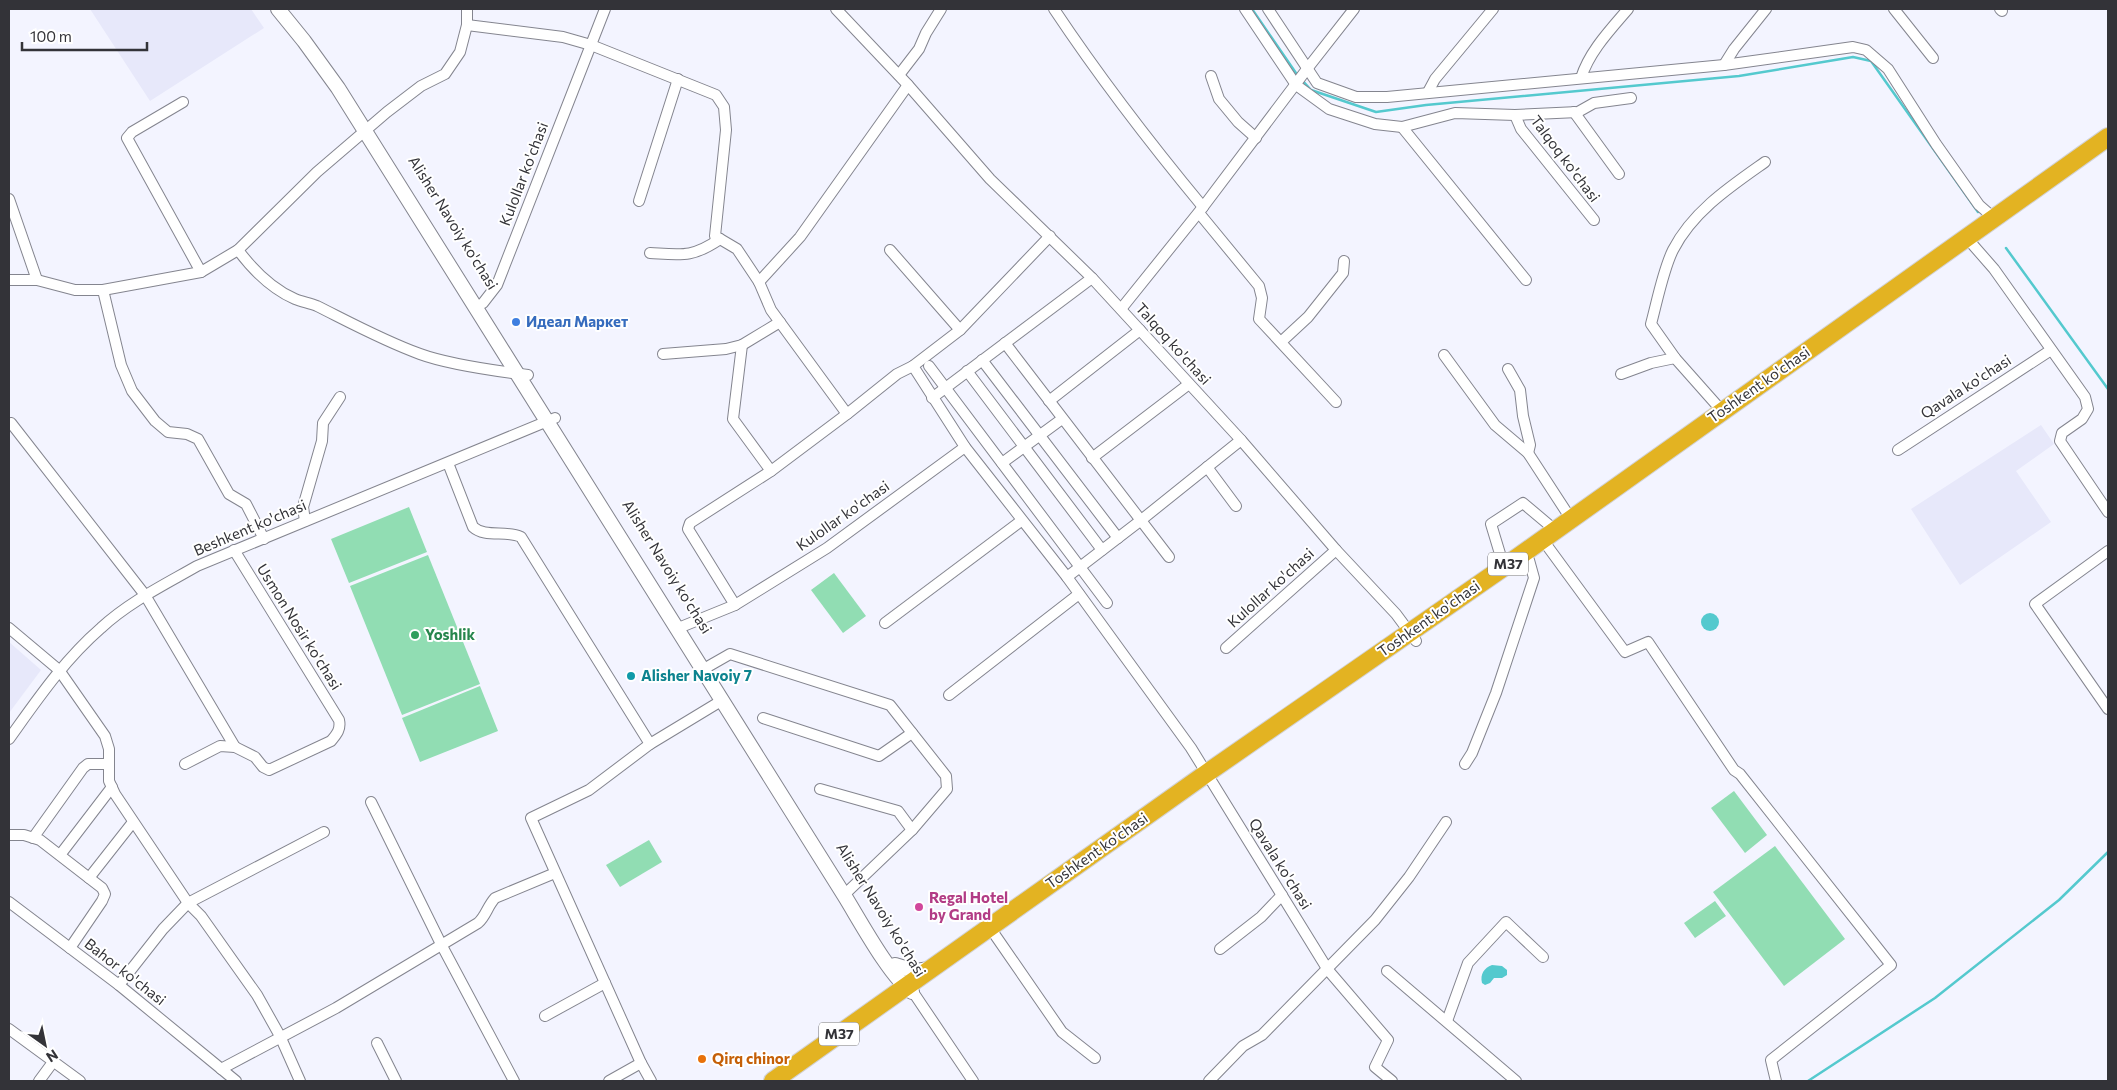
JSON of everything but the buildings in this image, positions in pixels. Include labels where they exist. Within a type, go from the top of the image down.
[{"type":"highway","name":"Toshkent ko'chasi","points":[[1413,637],[1504,566],[2108,137]]},
{"type":"highway","name":"Toshkent ko'chasi","points":[[788,1081],[931,969],[1413,637],[1548,547],[2108,149]]},
{"type":"highway","name":"Toshkent ko'chasi","points":[[773,1081],[882,1003],[995,935],[1210,778]]},
{"type":"main road","name":"Alisher Navoiy ko'chasi","points":[[278,9],[304,40],[369,129]]},
{"type":"main road","name":"Alisher Navoiy ko'chasi","points":[[290,9],[311,34],[680,627],[721,701],[909,988]]},
{"type":"main road","name":"Alisher Navoiy ko'chasi","points":[[680,627],[709,666],[846,893]]},
{"type":"main road","points":[[882,1003],[889,989],[893,966],[915,971],[931,969]]},
{"type":"street","points":[[9,280],[37,280],[75,290],[103,290],[201,272],[238,250],[318,172],[387,112],[421,86],[445,74],[460,52],[467,24],[467,9]]},
{"type":"street","name":"Kulollar ko'chasi","points":[[479,305],[497,285],[605,9]]},
{"type":"street","name":"Talqoq ko'chasi","points":[[836,9],[899,75],[990,179],[1050,236],[1121,309],[1240,440],[1413,637]]},
{"type":"street","points":[[899,75],[919,49],[926,33],[941,9]]},
{"type":"street","points":[[1054,9],[1086,57],[1259,286],[1262,298],[1259,319],[1336,402]]},
{"type":"street","points":[[1245,9],[1296,85],[1329,109],[1376,124],[1402,126],[1455,113],[1515,115],[1578,112],[1594,103],[1631,98]]},
{"type":"street","points":[[1268,9],[1317,83],[1356,97],[1387,97],[1724,65],[1853,47],[1866,50],[1888,69],[1936,144],[1979,205],[1995,219]]},
{"type":"street","points":[[1121,309],[1201,210],[1354,9]]},
{"type":"street","points":[[1428,92],[1435,79],[1493,9]]},
{"type":"street","points":[[1581,78],[1585,65],[1608,32],[1628,9]]},
{"type":"street","points":[[1724,65],[1734,49],[1766,9]]},
{"type":"street","points":[[1894,9],[1933,58]]},
{"type":"street","points":[[467,24],[563,37],[591,45],[716,95],[724,107],[726,130],[715,236],[737,249],[759,282],[771,310],[847,414]]},
{"type":"street","points":[[1211,76],[1220,99],[1238,122],[1256,138]]},
{"type":"street","points":[[639,201],[678,79]]},
{"type":"street","points":[[759,282],[800,237],[908,85]]},
{"type":"street","points":[[183,102],[132,132],[127,138],[201,272]]},
{"type":"street","points":[[1574,112],[1619,174]]},
{"type":"street","name":"Talqoq ko'chasi","points":[[1515,115],[1521,129],[1594,220]]},
{"type":"street","points":[[1402,126],[1526,280]]},
{"type":"street","points":[[1722,411],[1675,358],[1651,324],[1673,250],[1693,220],[1729,187],[1765,162]]},
{"type":"street","points":[[9,199],[37,280]]},
{"type":"street","points":[[735,605],[688,529],[690,523],[771,471],[897,374],[913,366],[960,330],[1050,236]]},
{"type":"street","points":[[650,253],[688,256],[704,250],[720,240]]},
{"type":"street","points":[[1973,245],[1994,269],[2085,397],[2088,409],[2082,419],[2062,432],[2060,441],[2108,512]]},
{"type":"street","points":[[238,250],[248,264],[278,290],[314,305],[380,338],[422,355],[522,374]]},
{"type":"street","points":[[890,250],[960,330]]},
{"type":"street","points":[[1281,342],[1308,317],[1343,273],[1344,261]]},
{"type":"street","points":[[932,398],[1092,278]]},
{"type":"street","points":[[103,290],[121,365],[132,391],[155,421],[168,432],[187,434],[198,439],[229,494],[246,504],[264,539]]},
{"type":"street","points":[[663,354],[726,349],[742,345],[780,322]]},
{"type":"street","points":[[1049,401],[1140,330]]},
{"type":"street","points":[[1005,343],[1170,558]]},
{"type":"street","points":[[742,345],[734,419],[771,471]]},
{"type":"street","name":"Qavala ko'chasi","points":[[1898,450],[2051,350]]},
{"type":"street","points":[[1444,355],[1495,426],[1528,453],[1571,519]]},
{"type":"street","points":[[1621,374],[1650,363],[1675,358]]},
{"type":"street","points":[[982,360],[1118,538]]},
{"type":"street","points":[[913,366],[965,447],[1067,577],[1192,748],[1210,778]]},
{"type":"street","points":[[929,366],[1107,603]]},
{"type":"street","points":[[1508,369],[1520,390],[1530,445],[1528,453]]},
{"type":"street","points":[[968,371],[1102,550]]},
{"type":"street","points":[[1092,458],[1189,384]]},
{"type":"street","points":[[304,522],[303,507],[322,441],[323,424],[340,397]]},
{"type":"street","points":[[1002,464],[1062,419]]},
{"type":"street","name":"Beshkent ko'chasi","points":[[9,739],[59,670],[101,627],[145,595],[197,566],[234,550],[448,464],[551,420]]},
{"type":"street","points":[[11,423],[145,595],[235,748]]},
{"type":"street","points":[[1067,577],[1240,440]]},
{"type":"street","name":"Kulollar ko'chasi","points":[[680,627],[735,605],[827,548],[965,447]]},
{"type":"street","points":[[448,464],[473,527],[484,532],[512,532],[521,537],[650,744]]},
{"type":"street","points":[[1207,467],[1236,506]]},
{"type":"street","points":[[1504,566],[1491,524],[1523,504],[1555,530]]},
{"type":"street","points":[[885,623],[1021,520]]},
{"type":"street","points":[[1548,547],[1625,652],[1648,642],[1734,770],[1745,781],[1891,965],[1771,1060],[1776,1081]]},
{"type":"street","name":"Usmon Nosir ko'chasi","points":[[234,550],[339,720],[340,726],[337,734],[331,741],[269,770],[263,767],[255,757],[235,748]]},
{"type":"street","name":"Kulollar ko'chasi","points":[[1226,648],[1336,550]]},
{"type":"street","points":[[2108,551],[2035,604],[2108,709]]},
{"type":"street","points":[[1465,764],[1472,753],[1496,693],[1534,578],[1529,560]]},
{"type":"street","points":[[949,695],[1079,594]]},
{"type":"street","points":[[9,628],[59,670],[105,736],[109,749],[109,781],[112,787],[133,822],[188,903],[201,916],[257,995],[280,1036],[300,1081]]},
{"type":"street","points":[[709,666],[730,654],[890,705],[946,776],[947,789],[912,830],[846,893]]},
{"type":"street","points":[[651,1081],[640,1063],[531,818],[589,790],[650,744],[721,701]]},
{"type":"street","points":[[763,718],[879,756],[912,733]]},
{"type":"street","points":[[185,764],[220,746],[235,748]]},
{"type":"street","points":[[33,838],[83,768],[88,764],[108,764]]},
{"type":"street","name":"Qavala ko'chasi","points":[[1210,778],[1328,970],[1388,1040],[1375,1067],[1392,1081]]},
{"type":"street","points":[[60,855],[112,787]]},
{"type":"street","points":[[820,789],[898,811],[912,830]]},
{"type":"street","points":[[371,802],[441,944],[514,1081]]},
{"type":"street","points":[[89,878],[133,822]]},
{"type":"street","points":[[1209,1081],[1243,1046],[1262,1034],[1328,970],[1375,920],[1409,877],[1446,822]]},
{"type":"street","points":[[119,985],[162,929],[188,903],[324,832]]},
{"type":"street","points":[[9,835],[24,835],[40,840],[102,888],[105,894],[70,948]]},
{"type":"street","points":[[221,1069],[280,1036],[336,1008],[478,923],[485,916],[488,905],[495,898],[555,873]]},
{"type":"street","points":[[1220,949],[1261,917],[1282,895]]},
{"type":"street","name":"Bahor ko'chasi","points":[[9,902],[119,985],[236,1081]]},
{"type":"street","points":[[1447,1021],[1468,964],[1506,922],[1543,957]]},
{"type":"street","points":[[995,935],[1062,1032],[1095,1058]]},
{"type":"street","points":[[1387,971],[1516,1081]]},
{"type":"street","points":[[545,1016],[605,983]]},
{"type":"street","points":[[909,988],[973,1081]]},
{"type":"street","points":[[9,1029],[80,1081]]},
{"type":"street","points":[[378,1044],[396,1081]]},
{"type":"street","points":[[40,1081],[53,1062]]},
{"type":"street","points":[[609,1081],[640,1063]]},
{"type":"shaded area","points":[[90,9],[251,9],[264,28],[150,101]]},
{"type":"shaded area","points":[[2041,425],[2054,444],[2016,471],[2051,522],[1960,585],[1911,509]]},
{"type":"shaded area","points":[[9,642],[41,670],[9,713]]},
{"type":"green space","points":[[409,507],[427,552],[349,583],[331,539]]},
{"type":"green space","name":"Yoshlik","points":[[428,555],[480,684],[402,715],[350,586]]},
{"type":"green space","points":[[834,573],[866,616],[843,633],[811,590]]},
{"type":"green space","points":[[480,686],[498,731],[420,762],[402,718]]},
{"type":"green space","points":[[1734,791],[1767,835],[1745,853],[1711,808]]},
{"type":"green space","points":[[649,840],[662,862],[620,887],[606,865]]},
{"type":"green space","points":[[1775,846],[1845,939],[1784,986],[1713,892]]},
{"type":"green space","points":[[1715,901],[1726,916],[1695,938],[1684,923]]},
{"type":"water","points":[[1710,613],[1716,616],[1719,622],[1716,628],[1710,631],[1704,628],[1701,622],[1704,616]]},
{"type":"water","points":[[1492,965],[1502,966],[1507,970],[1507,975],[1502,978],[1494,978],[1485,985],[1482,983],[1482,974]]},
{"type":"waterway","points":[[1252,9],[1298,76]]},
{"type":"waterway","points":[[1302,80],[1311,90],[1376,112],[1426,105],[1739,76],[1853,57],[1871,61],[1978,212]]},
{"type":"waterway","points":[[2006,248],[2108,389]]},
{"type":"waterway","points":[[1808,1081],[1935,998],[2059,900],[2108,852]]},
{"type":"place","name":"Идеал Маркет","points":[[516,322]]},
{"type":"place","name":"Yoshlik","points":[[415,635]]},
{"type":"place","name":"Alisher Navoiy 7","points":[[631,676]]},
{"type":"place","name":"Regal Hotel by Grand","points":[[919,907]]},
{"type":"place","name":"Qirq chinor","points":[[702,1059]]}]
